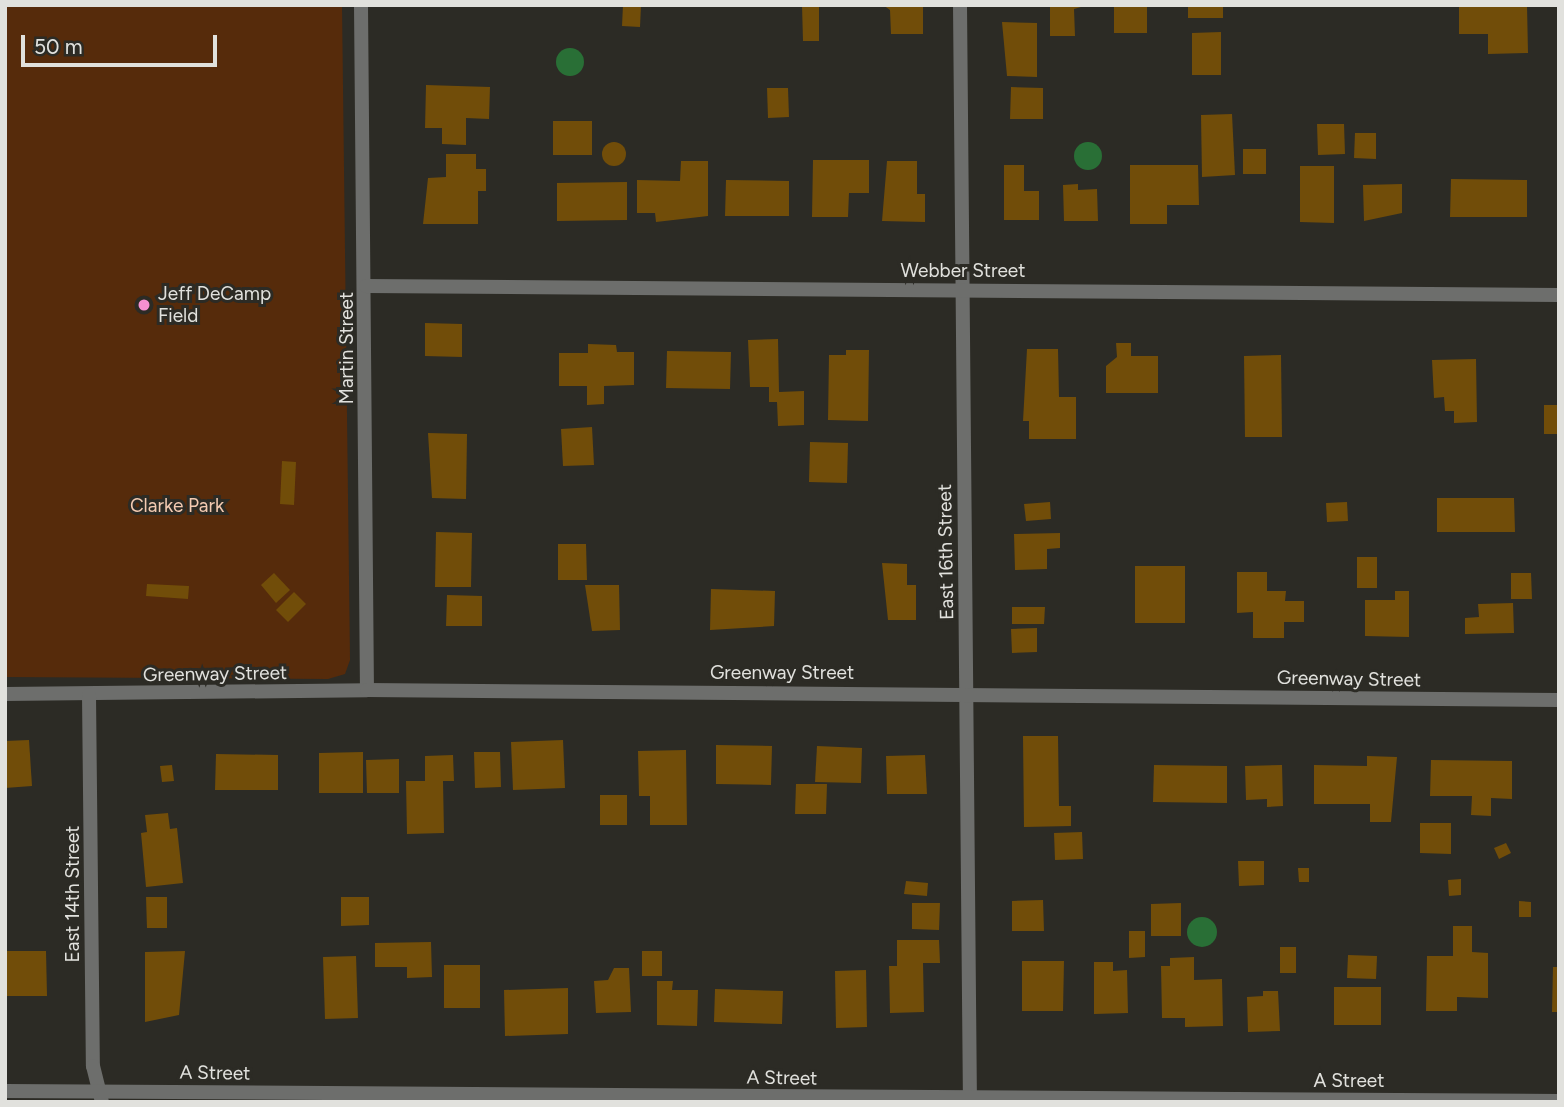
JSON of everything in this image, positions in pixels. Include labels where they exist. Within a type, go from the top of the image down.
[{"type":"street","name":"Martin Street","points":[[360,5],[366,286],[367,690]]},
{"type":"street","name":"East 16th Street","points":[[960,5],[970,1099]]},
{"type":"street","name":"Webber Street","points":[[366,286],[1559,295]]},
{"type":"street","name":"Greenway Street","points":[[5,694],[367,690],[1559,700]]},
{"type":"street","name":"East 14th Street","points":[[89,695],[93,1066],[101,1096]]},
{"type":"street","name":"A Street","points":[[5,1091],[101,1096],[405,1098],[1559,1101]]},
{"type":"green space","name":"Clarke Park","points":[[5,5],[342,5],[350,660],[345,674],[328,679],[5,677]]},
{"type":"shaded area","points":[[570,48],[580,52],[584,62],[580,72],[570,76],[560,72],[556,62],[560,52]]},
{"type":"shaded area","points":[[1088,142],[1098,146],[1102,156],[1098,166],[1088,170],[1078,166],[1074,156],[1078,146]]},
{"type":"shaded area","points":[[1202,917],[1213,921],[1217,932],[1213,943],[1202,947],[1191,943],[1187,932],[1191,921]]},
{"type":"building","points":[[623,5],[641,5],[640,27],[622,26]]},
{"type":"building","points":[[802,5],[819,5],[819,41],[803,41]]},
{"type":"building","points":[[883,5],[923,5],[923,34],[891,34],[890,10]]},
{"type":"building","points":[[1050,5],[1088,5],[1074,9],[1075,36],[1050,36]]},
{"type":"building","points":[[1114,5],[1147,5],[1147,33],[1114,33]]},
{"type":"building","points":[[1188,5],[1223,5],[1223,18],[1188,18]]},
{"type":"building","points":[[1459,5],[1527,5],[1528,53],[1488,54],[1488,34],[1459,34]]},
{"type":"building","points":[[1002,22],[1037,23],[1037,77],[1007,76]]},
{"type":"building","points":[[1221,32],[1221,75],[1192,75],[1192,33]]},
{"type":"building","points":[[426,85],[490,87],[489,119],[466,118],[466,145],[442,144],[442,128],[425,128]]},
{"type":"building","points":[[1011,87],[1043,88],[1043,119],[1010,119]]},
{"type":"building","points":[[767,88],[788,88],[789,117],[768,118]]},
{"type":"building","points":[[1232,114],[1235,175],[1202,177],[1201,115]]},
{"type":"building","points":[[553,121],[592,121],[592,155],[553,155]]},
{"type":"building","points":[[1317,124],[1344,124],[1345,154],[1318,155]]},
{"type":"building","points":[[1355,133],[1376,133],[1376,159],[1354,158]]},
{"type":"building","points":[[614,142],[625,149],[626,154],[619,165],[614,166],[603,159],[602,154],[609,143]]},
{"type":"building","points":[[1243,149],[1266,149],[1266,174],[1243,174]]},
{"type":"building","points":[[446,154],[476,154],[476,169],[486,169],[486,191],[478,191],[478,224],[423,224],[428,178],[446,177]]},
{"type":"building","points":[[813,160],[869,160],[869,193],[849,193],[848,217],[812,217]]},
{"type":"building","points":[[681,161],[708,161],[708,216],[656,222],[655,213],[637,213],[637,180],[680,181]]},
{"type":"building","points":[[887,161],[917,161],[917,194],[925,194],[925,222],[882,221]]},
{"type":"building","points":[[1004,165],[1024,165],[1024,191],[1039,191],[1039,220],[1004,220]]},
{"type":"building","points":[[1130,165],[1198,165],[1199,205],[1167,205],[1167,224],[1130,224]]},
{"type":"building","points":[[1300,166],[1334,166],[1334,223],[1300,222]]},
{"type":"building","points":[[1451,179],[1527,180],[1527,217],[1450,217]]},
{"type":"building","points":[[726,180],[789,181],[789,216],[725,216]]},
{"type":"building","points":[[627,182],[627,220],[557,221],[557,183]]},
{"type":"building","points":[[1078,184],[1078,190],[1097,189],[1098,221],[1064,221],[1063,185]]},
{"type":"building","points":[[1402,184],[1402,213],[1364,221],[1363,185]]},
{"type":"building","points":[[425,323],[462,324],[462,357],[425,356]]},
{"type":"building","points":[[778,339],[779,392],[804,391],[804,425],[778,426],[777,402],[769,402],[769,387],[750,387],[748,340]]},
{"type":"building","points":[[1116,343],[1131,343],[1131,356],[1158,356],[1158,393],[1106,393],[1106,366],[1117,357]]},
{"type":"building","points":[[588,344],[616,345],[617,352],[634,352],[634,385],[604,386],[604,404],[587,405],[587,386],[559,386],[559,353],[588,353]]},
{"type":"building","points":[[1027,349],[1058,349],[1059,397],[1076,397],[1076,439],[1029,439],[1029,421],[1023,421]]},
{"type":"building","points":[[846,350],[869,350],[868,421],[828,420],[829,355],[846,355]]},
{"type":"building","points":[[667,351],[731,352],[730,389],[666,388]]},
{"type":"building","points":[[1281,355],[1282,437],[1245,437],[1244,356]]},
{"type":"building","points":[[1476,359],[1477,422],[1454,423],[1454,411],[1445,411],[1444,397],[1434,398],[1432,360]]},
{"type":"building","points":[[1544,405],[1559,405],[1559,434],[1544,434]]},
{"type":"building","points":[[592,427],[594,465],[563,466],[561,429]]},
{"type":"building","points":[[428,433],[467,434],[466,499],[432,498]]},
{"type":"building","points":[[810,442],[848,443],[847,483],[809,482]]},
{"type":"building","points":[[282,461],[296,462],[294,505],[280,504]]},
{"type":"building","points":[[1437,498],[1514,498],[1515,532],[1437,532]]},
{"type":"building","points":[[1050,502],[1051,519],[1026,521],[1024,504]]},
{"type":"building","points":[[1347,502],[1348,521],[1327,522],[1326,503]]},
{"type":"building","points":[[436,532],[472,533],[471,587],[435,587]]},
{"type":"building","points":[[1060,533],[1060,548],[1047,549],[1047,569],[1015,570],[1014,534]]},
{"type":"building","points":[[558,544],[586,544],[587,580],[558,580]]},
{"type":"building","points":[[1357,557],[1377,557],[1377,588],[1357,588]]},
{"type":"building","points":[[882,563],[907,564],[907,585],[916,585],[916,620],[888,620]]},
{"type":"building","points":[[1135,566],[1185,566],[1185,623],[1135,623]]},
{"type":"building","points":[[1237,572],[1267,572],[1267,591],[1286,591],[1285,601],[1304,601],[1304,622],[1284,622],[1284,638],[1253,638],[1253,612],[1237,613]]},
{"type":"building","points":[[274,573],[290,590],[276,603],[261,585]]},
{"type":"building","points":[[1511,573],[1531,573],[1532,599],[1511,599]]},
{"type":"building","points":[[147,584],[189,586],[188,599],[146,596]]},
{"type":"building","points":[[585,585],[619,585],[620,630],[592,631]]},
{"type":"building","points":[[711,589],[775,591],[774,626],[710,630]]},
{"type":"building","points":[[1395,591],[1409,591],[1409,637],[1365,636],[1365,600],[1395,600]]},
{"type":"building","points":[[294,592],[306,604],[288,622],[276,610]]},
{"type":"building","points":[[447,595],[482,596],[482,626],[446,626]]},
{"type":"building","points":[[1513,603],[1514,633],[1465,634],[1465,618],[1479,617],[1478,604]]},
{"type":"building","points":[[1012,607],[1045,607],[1044,624],[1012,624]]},
{"type":"building","points":[[1037,628],[1037,652],[1012,653],[1011,629]]},
{"type":"building","points":[[1023,736],[1058,736],[1059,806],[1071,806],[1071,826],[1024,827]]},
{"type":"building","points":[[29,740],[32,786],[5,788],[5,741]]},
{"type":"building","points":[[563,740],[565,788],[513,790],[511,742]]},
{"type":"building","points":[[716,745],[772,746],[771,785],[716,784]]},
{"type":"building","points":[[817,746],[862,748],[861,783],[815,782]]},
{"type":"building","points":[[686,750],[687,825],[650,825],[650,796],[639,796],[638,751]]},
{"type":"building","points":[[363,752],[363,793],[319,793],[319,753]]},
{"type":"building","points":[[474,752],[500,752],[501,787],[475,788]]},
{"type":"building","points":[[216,754],[278,755],[278,790],[215,790]]},
{"type":"building","points":[[453,755],[454,781],[443,781],[444,833],[407,834],[406,781],[425,781],[425,756]]},
{"type":"building","points":[[925,755],[927,794],[887,794],[886,756]]},
{"type":"building","points":[[1367,756],[1397,757],[1391,822],[1370,822],[1370,804],[1314,804],[1314,765],[1367,766]]},
{"type":"building","points":[[399,759],[399,793],[367,793],[366,760]]},
{"type":"building","points":[[1431,760],[1512,761],[1512,799],[1491,798],[1491,816],[1471,815],[1472,796],[1430,796]]},
{"type":"building","points":[[172,765],[174,781],[162,782],[160,766]]},
{"type":"building","points":[[1154,765],[1227,766],[1227,803],[1153,802]]},
{"type":"building","points":[[1282,765],[1283,806],[1267,807],[1267,799],[1246,800],[1245,766]]},
{"type":"building","points":[[796,784],[827,784],[826,814],[795,814]]},
{"type":"building","points":[[600,795],[627,795],[627,825],[600,825]]},
{"type":"building","points":[[168,813],[170,829],[177,828],[183,883],[146,887],[141,833],[147,832],[145,815]]},
{"type":"building","points":[[1420,823],[1451,823],[1451,854],[1420,853]]},
{"type":"building","points":[[1082,832],[1083,859],[1055,860],[1054,833]]},
{"type":"building","points":[[1506,843],[1511,853],[1499,859],[1494,848]]},
{"type":"building","points":[[1238,861],[1264,861],[1264,885],[1239,886]]},
{"type":"building","points":[[1298,868],[1309,868],[1309,882],[1299,882]]},
{"type":"building","points":[[1461,879],[1461,895],[1449,896],[1448,880]]},
{"type":"building","points":[[906,881],[928,883],[927,896],[904,894]]},
{"type":"building","points":[[146,897],[167,897],[167,928],[147,928]]},
{"type":"building","points":[[341,897],[369,897],[369,925],[341,926]]},
{"type":"building","points":[[1043,900],[1044,931],[1012,931],[1012,901]]},
{"type":"building","points":[[1519,901],[1531,902],[1531,917],[1519,917]]},
{"type":"building","points":[[912,903],[940,903],[939,930],[912,929]]},
{"type":"building","points":[[1181,903],[1181,936],[1151,936],[1151,904]]},
{"type":"building","points":[[1453,926],[1472,926],[1472,952],[1488,953],[1488,998],[1457,997],[1457,1011],[1426,1011],[1427,956],[1453,956]]},
{"type":"building","points":[[1129,931],[1145,931],[1145,957],[1129,958]]},
{"type":"building","points":[[897,940],[939,940],[940,963],[923,963],[924,1012],[890,1013],[889,966],[897,966]]},
{"type":"building","points":[[431,942],[432,977],[407,978],[407,967],[375,967],[375,943]]},
{"type":"building","points":[[1280,947],[1296,947],[1296,973],[1280,973]]},
{"type":"building","points":[[5,951],[46,951],[47,996],[5,996]]},
{"type":"building","points":[[185,951],[179,1015],[145,1022],[145,952]]},
{"type":"building","points":[[642,951],[662,951],[662,976],[642,976]]},
{"type":"building","points":[[1348,955],[1377,956],[1376,979],[1347,978]]},
{"type":"building","points":[[356,956],[358,1018],[325,1019],[323,957]]},
{"type":"building","points":[[1194,957],[1194,980],[1222,979],[1223,1026],[1185,1027],[1185,1018],[1162,1018],[1161,966],[1170,966],[1170,958]]},
{"type":"building","points":[[1022,961],[1064,961],[1063,1011],[1022,1011]]},
{"type":"building","points":[[1094,962],[1113,962],[1113,971],[1127,970],[1128,1013],[1094,1014]]},
{"type":"building","points":[[444,965],[480,965],[480,1008],[444,1008]]},
{"type":"building","points":[[1553,967],[1559,967],[1559,1012],[1552,1012]]},
{"type":"building","points":[[614,968],[629,968],[631,1012],[596,1013],[594,981],[608,980]]},
{"type":"building","points":[[866,970],[867,1027],[836,1028],[835,971]]},
{"type":"building","points":[[657,981],[673,981],[672,990],[698,990],[697,1026],[657,1025]]},
{"type":"building","points":[[1334,987],[1381,987],[1381,1025],[1334,1025]]},
{"type":"building","points":[[568,988],[568,1034],[505,1036],[504,990]]},
{"type":"building","points":[[715,989],[783,991],[782,1024],[714,1022]]},
{"type":"building","points":[[1263,991],[1278,991],[1280,1031],[1248,1032],[1247,997],[1263,996]]},
{"type":"place","name":"Jeff DeCamp Field","points":[[144,305]]}]
